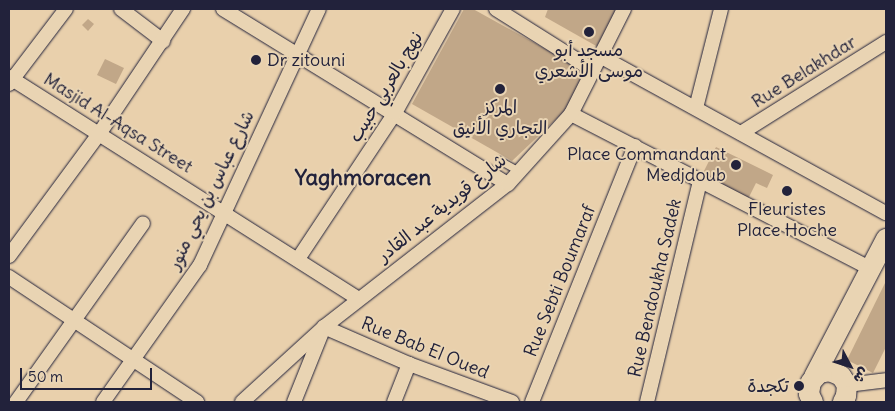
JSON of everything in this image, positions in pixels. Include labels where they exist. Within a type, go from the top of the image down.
[{"type":"main road","points":[[810,394],[886,239]]},
{"type":"main road","points":[[810,394],[819,373],[830,371],[841,376],[845,394]]},
{"type":"street","points":[[10,80],[66,9]]},
{"type":"street","points":[[121,9],[163,41]]},
{"type":"street","points":[[9,256],[99,134],[183,9]]},
{"type":"street","points":[[223,9],[508,184]]},
{"type":"street","name":"شارع عباس بن يحي منور","points":[[102,402],[200,265],[318,9]]},
{"type":"street","name":"نهج بالعربي حبيب","points":[[298,259],[395,113],[454,9]]},
{"type":"street","points":[[496,9],[593,70]]},
{"type":"street","name":"شارع قويدية عبد القادر","points":[[242,402],[324,327],[508,184],[571,114],[624,9]]},
{"type":"street","points":[[696,108],[719,10]]},
{"type":"street","name":"Rue Belakhdar","points":[[741,133],[886,42]]},
{"type":"street","points":[[600,56],[886,213]]},
{"type":"street","name":"Masjid Al-Aqsa Street","points":[[10,80],[224,212],[359,299]]},
{"type":"street","points":[[571,114],[871,269]]},
{"type":"street","name":"Rue Sebti Boumaraf","points":[[532,402],[635,146]]},
{"type":"street","name":"Rue Bendoukha Sadek","points":[[647,402],[700,182]]},
{"type":"street","points":[[16,402],[143,223]]},
{"type":"street","points":[[9,277],[197,402]]},
{"type":"street","points":[[294,402],[324,327]]},
{"type":"street","name":"Rue Bab El Oued","points":[[324,327],[409,364],[512,402]]},
{"type":"street","points":[[394,402],[409,364]]},
{"type":"street","points":[[845,394],[885,378]]},
{"type":"lane","points":[[499,160],[519,171]]},
{"type":"building","name":"المركز التجاري الأنيق","points":[[464,9],[473,9],[589,73],[569,107],[512,161],[412,104]]},
{"type":"building","name":"مسجد أبو موسى الأشعري","points":[[548,9],[617,9],[598,47],[545,17]]},
{"type":"building","points":[[88,19],[94,24],[88,31],[82,25]]},
{"type":"building","points":[[105,59],[124,68],[116,84],[97,75]]},
{"type":"building","points":[[716,147],[773,175],[767,188],[756,183],[744,207],[698,183]]},
{"type":"building","points":[[886,281],[886,347],[873,373],[847,360]]},
{"type":"place","name":"مسجد أبو موسى الأشعري","points":[[589,32]]},
{"type":"place","name":"Dr zitouni","points":[[256,60]]},
{"type":"place","name":"المركز التجاري الأنيق","points":[[500,89]]},
{"type":"place","name":"Place Commandant Medjdoub","points":[[736,165]]},
{"type":"place","name":"Fleuristes Place Hoche","points":[[787,191]]},
{"type":"place","name":"تكجدة","points":[[799,386]]},
{"type":"district","name":"Yaghmoracen","points":[[363,178]]}]
